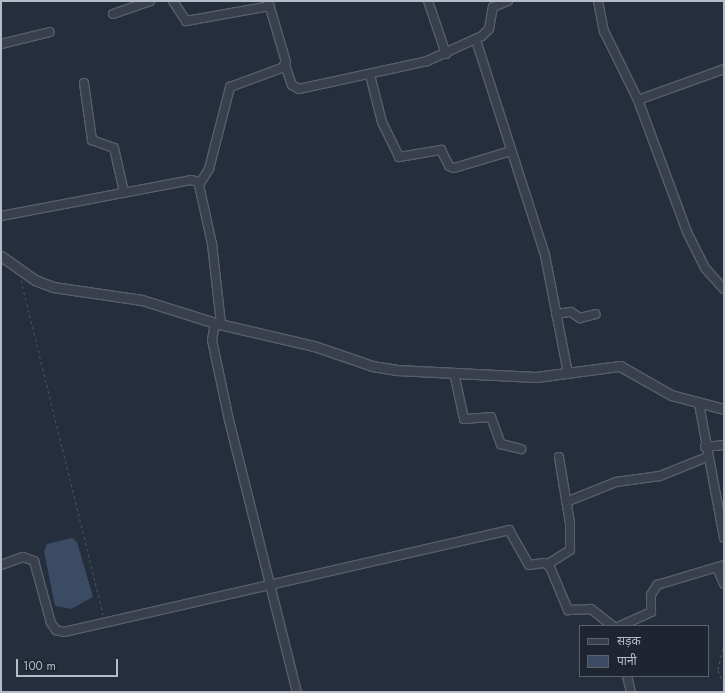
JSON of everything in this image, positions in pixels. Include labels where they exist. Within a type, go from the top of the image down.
[{"type":"street","points":[[113,14],[150,1]]},
{"type":"street","points":[[173,1],[186,21],[269,4],[285,65],[297,89],[370,75],[446,54],[476,40],[489,29],[493,7],[508,1]]},
{"type":"street","points":[[428,1],[446,54]]},
{"type":"street","points":[[598,1],[604,31],[638,100],[687,232],[705,268],[724,289]]},
{"type":"street","points":[[1,44],[50,32]]},
{"type":"street","points":[[476,40],[545,255],[568,373]]},
{"type":"street","points":[[285,65],[230,87],[209,169],[200,182],[215,265],[218,324],[212,340],[269,583],[297,692]]},
{"type":"street","points":[[638,100],[724,69]]},
{"type":"street","points":[[370,75],[382,122],[399,157],[441,150],[449,166],[454,168],[511,151]]},
{"type":"street","points":[[84,83],[92,140],[114,148],[124,192]]},
{"type":"street","points":[[1,216],[191,180],[200,182]]},
{"type":"street","points":[[1,256],[19,270],[53,287],[142,300],[218,324],[281,337],[372,366],[454,373],[536,377],[613,366],[627,367],[658,389],[699,404],[724,409]]},
{"type":"street","points":[[556,314],[571,312],[580,318],[596,314]]},
{"type":"street","points":[[454,373],[464,419],[491,417],[501,444],[521,449]]},
{"type":"street","points":[[699,404],[705,447],[724,538]]},
{"type":"street","points":[[705,447],[724,445]]},
{"type":"street","points":[[1,565],[23,557],[34,561],[48,616],[56,630],[107,624],[269,583],[505,529],[515,535],[528,565],[548,564],[570,550],[566,502],[559,457]]},
{"type":"street","points":[[566,502],[616,482],[660,476],[707,457]]},
{"type":"street","points":[[548,564],[568,610],[591,609],[612,625]]},
{"type":"street","points":[[622,625],[651,612],[651,595],[658,585],[721,566],[724,582]]},
{"type":"street","points":[[627,677],[631,692]]},
{"type":"path","points":[[19,270],[107,624]]},
{"type":"path","points":[[724,643],[718,670],[724,685]]},
{"type":"water","points":[[72,538],[77,542],[93,597],[71,609],[55,606],[44,551],[47,544]]}]
